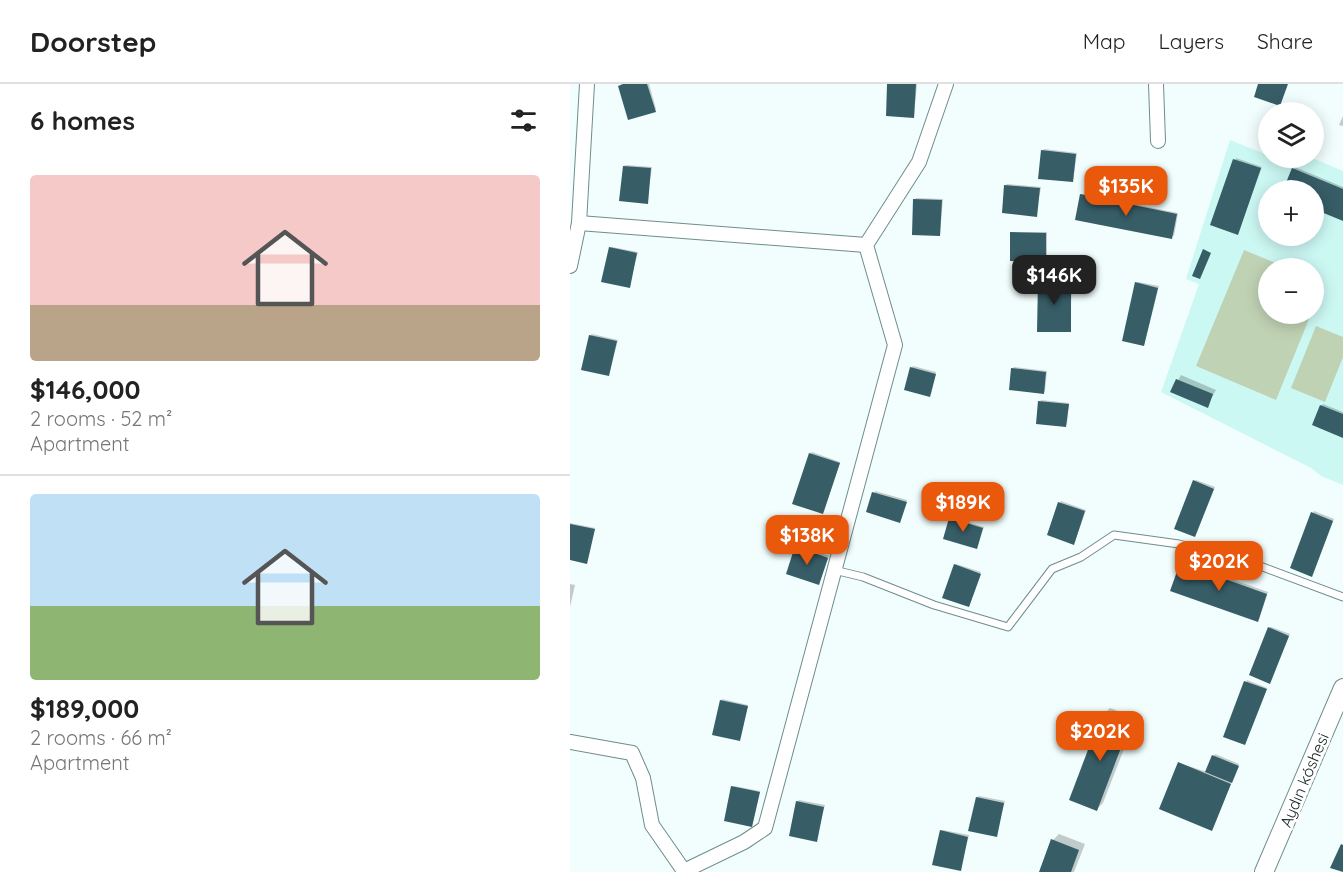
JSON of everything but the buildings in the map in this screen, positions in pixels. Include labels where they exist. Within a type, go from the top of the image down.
[{"type":"street","points":[[570,266],[579,222],[587,84]]},
{"type":"street","points":[[570,742],[632,753],[643,778],[652,825],[684,871],[744,842],[765,828],[895,345],[866,245],[919,162],[946,84]]},
{"type":"street","points":[[1156,84],[1158,141]]},
{"type":"street","points":[[579,222],[866,245]]},
{"type":"street","name":"Aydın kóshesi","points":[[1264,872],[1343,688]]},
{"type":"lane","points":[[834,570],[863,577],[934,604],[1008,627],[1052,569],[1081,557],[1114,535],[1179,544],[1244,560],[1343,597]]},
{"type":"shaded area","points":[[1230,140],[1258,151],[1258,168],[1324,168],[1324,163],[1343,171],[1343,485],[1321,476],[1311,468],[1161,392],[1199,284],[1186,279]]},
{"type":"green space","points":[[1244,250],[1264,258],[1258,258],[1258,324],[1307,324],[1276,400],[1196,366]]},
{"type":"green space","points":[[1316,326],[1343,337],[1343,357],[1325,402],[1291,388]]}]
